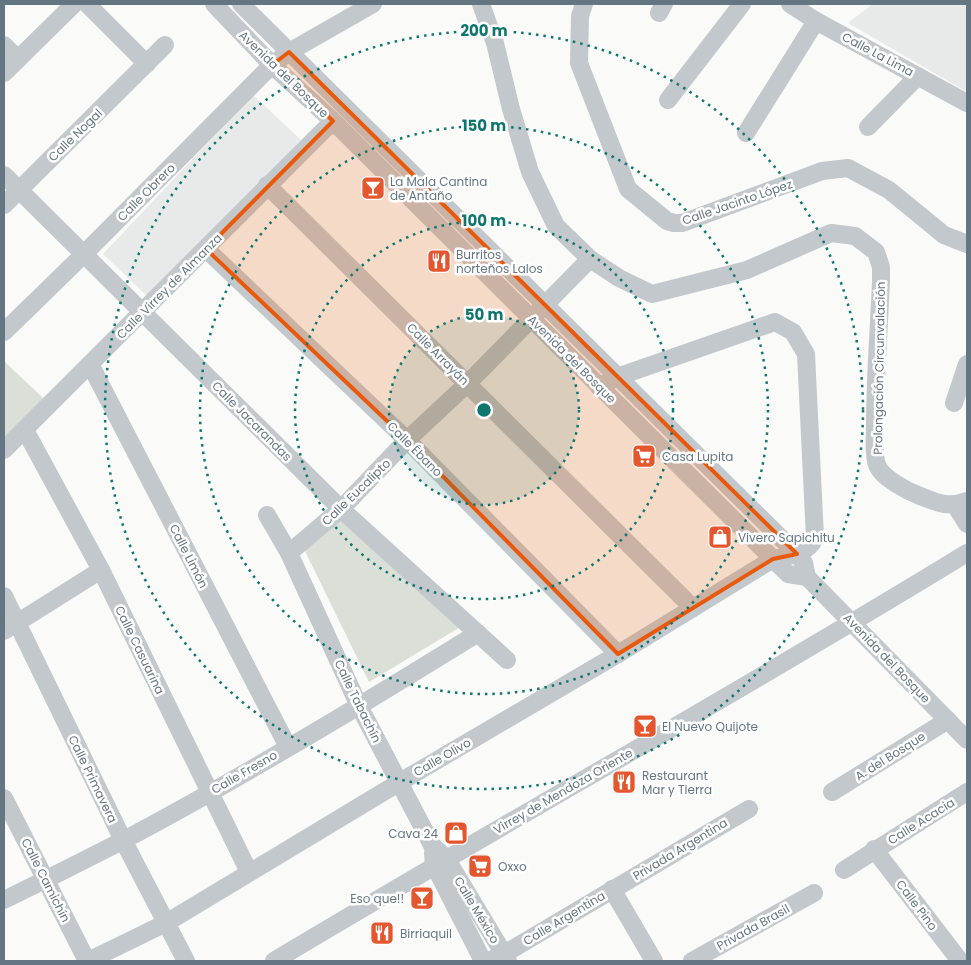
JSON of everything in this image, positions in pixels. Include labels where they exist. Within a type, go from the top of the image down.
[{"type":"street","points":[[4,73],[74,4]]},
{"type":"street","points":[[87,4],[147,64]]},
{"type":"street","name":"Avenida del Bosque","points":[[214,4],[272,65],[333,121],[788,574],[807,577]]},
{"type":"street","name":"Avenida del Bosque","points":[[241,4],[544,306],[797,554],[804,563],[807,577],[967,740]]},
{"type":"street","name":"Calle Obrero","points":[[4,332],[272,65],[289,52],[373,4]]},
{"type":"street","name":"Prolongación Circunvalación","points":[[481,4],[495,43],[511,109],[530,172],[556,226],[590,259],[619,278],[652,294],[747,270],[831,233],[855,236],[876,252],[881,267],[875,408],[875,454],[877,464],[881,471],[907,491],[941,503],[961,503]]},
{"type":"street","name":"Calle Jacinto López","points":[[584,4],[580,16],[580,64],[628,189],[667,221],[682,223],[822,171],[848,168],[889,190],[944,235],[967,244]]},
{"type":"street","points":[[668,100],[742,4]]},
{"type":"street","name":"Calle La Lima","points":[[790,4],[816,21],[967,104]]},
{"type":"street","points":[[746,132],[816,21]]},
{"type":"street","points":[[4,45],[18,59]]},
{"type":"street","name":"Calle Nogal","points":[[4,205],[165,45]]},
{"type":"street","points":[[868,127],[918,76]]},
{"type":"street","name":"Calle Virrey de Almanza","points":[[4,450],[333,121]]},
{"type":"street","name":"Calle Jacarandas","points":[[4,175],[341,508],[506,660]]},
{"type":"street","name":"Calle Arrayán","points":[[267,185],[693,608]]},
{"type":"street","name":"Calle Ébano","points":[[206,249],[407,440],[618,654]]},
{"type":"street","name":"Calle Eucalipto","points":[[289,553],[341,508],[590,259]]},
{"type":"street","points":[[599,387],[618,377],[775,322],[794,332],[806,354],[815,538],[810,547],[797,554]]},
{"type":"street","name":"Calle Limón","points":[[90,364],[288,747]]},
{"type":"street","points":[[954,402],[967,364]]},
{"type":"street","name":"Calle Casuarina","points":[[25,430],[102,570],[249,872]]},
{"type":"street","points":[[961,503],[967,524]]},
{"type":"street","name":"Calle Tabachín","points":[[267,515],[289,553],[360,706],[440,862]]},
{"type":"street","name":"Virrey de Mendoza Oriente","points":[[274,961],[440,862],[853,623],[967,553]]},
{"type":"street","name":"Calle Olivo","points":[[88,961],[166,923],[618,654],[773,559],[797,554]]},
{"type":"street","points":[[10,628],[102,570]]},
{"type":"street","name":"Calle Primavera","points":[[4,596],[10,628],[186,961]]},
{"type":"street","name":"Calle Fresno","points":[[4,900],[123,840],[209,792],[360,706],[478,633]]},
{"type":"street","name":"A. del Bosque","points":[[832,792],[948,720]]},
{"type":"street","name":"Calle Acacia","points":[[844,870],[874,849],[967,792]]},
{"type":"street","name":"Calle Camichín","points":[[4,798],[88,961]]},
{"type":"street","name":"Privada Argentina","points":[[612,889],[749,809]]},
{"type":"street","name":"Calle Pino","points":[[874,849],[960,961]]},
{"type":"street","name":"Calle México","points":[[440,862],[500,959]]},
{"type":"street","name":"Calle México","points":[[440,862],[483,961]]},
{"type":"street","points":[[612,889],[654,961]]},
{"type":"street","name":"Calle Argentina","points":[[500,959],[612,889]]},
{"type":"street","name":"Privada Brasil","points":[[692,961],[814,893]]},
{"type":"highlighted area","points":[[289,52],[797,554],[773,559],[618,654],[407,440],[206,249],[333,121],[272,65]]},
{"type":"shaded area","points":[[873,4],[967,4],[967,92],[848,23]]},
{"type":"shaded area","points":[[253,95],[301,140],[150,299],[103,254]]},
{"type":"shaded area","points":[[4,361],[45,400],[4,441]]},
{"type":"shaded area","points":[[343,512],[462,626],[369,682],[305,551]]},
{"type":"place","name":"La Mala Cantina de Antaño","points":[[373,188]]},
{"type":"place","name":"Burritos norteños Lalos","points":[[439,261]]},
{"type":"place","name":"Casa Lupita","points":[[644,456]]},
{"type":"place","name":"Vivero Sapichitu","points":[[720,537]]},
{"type":"place","name":"El Nuevo Quijote","points":[[645,726]]},
{"type":"place","name":"Restaurant Mar y Tierra","points":[[624,782]]},
{"type":"place","name":"Cava 24","points":[[456,833]]},
{"type":"place","name":"Oxxo","points":[[480,866]]},
{"type":"place","name":"Eso que!!","points":[[422,898]]},
{"type":"place","name":"Birriaquil","points":[[382,933]]}]
